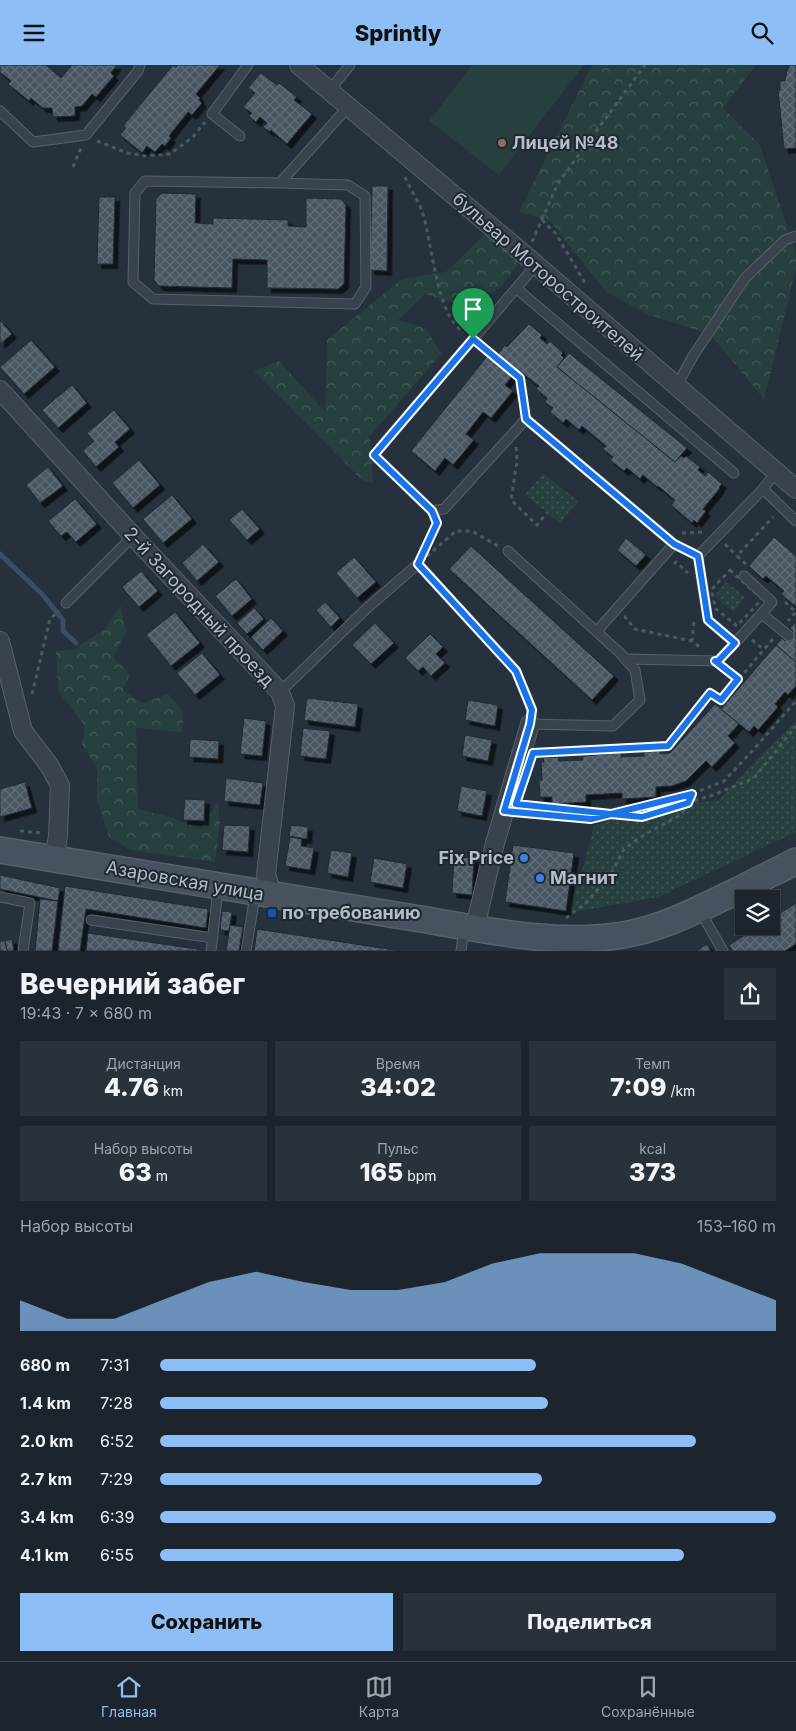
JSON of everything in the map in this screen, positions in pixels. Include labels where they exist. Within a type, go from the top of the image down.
[{"type":"street","name":"бульвар Моторостроителей","points":[[299,65],[796,489]]},
{"type":"street","name":"2-й Загородный проезд","points":[[0,390],[133,537],[280,693],[285,706],[265,894]]},
{"type":"street","points":[[0,641],[23,731],[49,765],[60,785],[58,836],[54,859]]},
{"type":"street","points":[[470,926],[530,724]]},
{"type":"street","name":"Азаровская улица","points":[[0,850],[470,926],[521,943],[622,935],[653,928],[699,909],[796,861]]},
{"type":"lane","points":[[0,111],[34,142],[86,135],[138,71],[140,65]]},
{"type":"lane","points":[[240,136],[212,114],[248,65]]},
{"type":"lane","points":[[328,91],[350,65]]},
{"type":"lane","points":[[280,183],[348,185],[365,196],[366,287],[355,303],[153,299],[132,282],[135,193],[145,181],[280,183],[348,107]]},
{"type":"lane","points":[[676,387],[693,356],[745,278],[785,240],[796,236]]},
{"type":"lane","points":[[531,261],[517,289],[374,455],[432,511],[444,509],[526,419],[674,544],[698,556]]},
{"type":"lane","points":[[517,289],[734,473]]},
{"type":"lane","points":[[698,556],[766,492],[776,472]]},
{"type":"lane","points":[[766,492],[796,521]]},
{"type":"lane","points":[[66,603],[133,537]]},
{"type":"lane","points":[[597,631],[674,544]]},
{"type":"lane","points":[[280,693],[366,609],[418,564],[516,671],[532,710],[530,724],[612,726],[640,700],[635,671],[626,659],[597,631],[508,551]]},
{"type":"lane","points":[[698,556],[708,620],[735,643]]},
{"type":"lane","points":[[626,659],[718,661],[772,602],[743,578]]},
{"type":"lane","points":[[762,614],[789,636]]},
{"type":"lane","points":[[504,811],[592,815]]},
{"type":"lane","points":[[211,951],[218,886]]},
{"type":"lane","points":[[246,951],[265,894]]},
{"type":"lane","points":[[0,897],[30,903],[23,951]]},
{"type":"lane","points":[[699,909],[723,951]]},
{"type":"lane","points":[[91,920],[213,938]]},
{"type":"lane","points":[[461,951],[470,926]]},
{"type":"path","points":[[531,261],[558,183],[645,65]]},
{"type":"path","points":[[73,167],[86,135],[127,153],[146,156],[170,154],[192,137],[212,114]]},
{"type":"path","points":[[404,176],[421,210],[439,287],[448,314],[456,327],[520,378],[526,419]]},
{"type":"path","points":[[516,430],[517,461],[511,500],[537,525],[547,513]]},
{"type":"path","points":[[737,556],[773,517],[759,504],[766,492]]},
{"type":"path","points":[[418,564],[437,523],[432,511]]},
{"type":"path","points":[[675,527],[682,533],[710,531],[750,568]]},
{"type":"path","points":[[418,564],[456,531],[472,531],[508,551]]},
{"type":"path","points":[[670,569],[676,562],[688,573],[689,582]]},
{"type":"path","points":[[730,569],[743,578],[762,599],[737,626],[716,609],[711,590],[730,569]]},
{"type":"path","points":[[533,753],[668,746],[710,693],[721,700],[796,612],[783,599]]},
{"type":"path","points":[[632,611],[626,617],[635,629],[692,641],[738,679]]},
{"type":"path","points":[[692,641],[693,615]]},
{"type":"path","points":[[23,731],[50,619]]},
{"type":"path","points":[[592,815],[611,814],[692,794],[724,781],[796,701]]},
{"type":"path","points":[[592,815],[611,814],[642,817],[713,795],[754,778],[796,726]]},
{"type":"path","points":[[566,919],[587,902],[611,874],[624,849],[642,836],[682,815],[692,794]]},
{"type":"green space","points":[[472,65],[584,65],[499,175],[429,121]]},
{"type":"green space","points":[[592,65],[756,65],[723,108],[760,145],[796,253],[796,269],[764,399],[710,334],[649,315],[606,292],[550,221],[519,212]]},
{"type":"green space","points":[[488,231],[519,263],[501,287],[469,308],[425,294],[398,320],[426,328],[441,354],[370,436],[373,483],[362,480],[254,371],[279,361],[325,412],[327,340],[402,279],[446,272]]},
{"type":"green space","points":[[543,473],[578,501],[560,523],[525,495]]},
{"type":"green space","points":[[726,582],[745,597],[733,612],[714,596]]},
{"type":"green space","points":[[121,606],[126,632],[113,658],[130,674],[123,690],[142,703],[168,694],[183,711],[182,732],[136,728],[138,809],[201,828],[218,801],[220,823],[215,862],[130,850],[109,837],[97,799],[97,768],[82,744],[85,726],[58,691],[56,651],[73,650],[105,629]]},
{"type":"green space","points":[[796,721],[796,832],[658,897],[568,913],[585,861],[594,825],[660,807],[719,800]]},
{"type":"building","points":[[0,65],[46,65],[61,78],[72,65],[117,65],[111,73],[114,76],[96,97],[92,94],[82,106],[75,107],[75,116],[53,117],[52,108],[43,108],[31,98],[29,101],[8,84],[11,81],[0,72]]},
{"type":"building","points":[[173,65],[176,67],[178,65],[220,65],[196,94],[202,103],[192,115],[188,112],[169,136],[171,138],[165,146],[162,144],[155,152],[147,146],[142,153],[120,135],[126,128],[123,126]]},
{"type":"building","points":[[790,65],[796,65],[796,148],[784,149],[778,90],[780,90],[780,81],[785,81]]},
{"type":"building","points":[[261,73],[277,85],[279,83],[297,97],[294,100],[312,114],[287,144],[271,130],[270,132],[263,127],[267,123],[260,117],[256,122],[249,116],[252,113],[243,107],[255,93],[248,88]]},
{"type":"building","points":[[372,186],[388,186],[387,271],[370,270]]},
{"type":"building","points":[[162,193],[196,194],[195,223],[213,224],[213,218],[288,220],[288,226],[306,227],[306,198],[341,199],[346,205],[344,284],[338,289],[267,288],[267,260],[233,259],[232,288],[159,286],[154,280],[156,199]]},
{"type":"building","points":[[99,197],[115,197],[113,264],[97,264]]},
{"type":"building","points":[[0,320],[12,334],[0,344]]},
{"type":"building","points":[[529,324],[542,335],[540,338],[547,344],[550,341],[563,353],[561,355],[564,358],[557,367],[675,462],[681,456],[684,458],[686,456],[700,467],[698,470],[705,476],[708,472],[722,484],[703,509],[706,511],[697,523],[694,520],[692,523],[671,505],[675,500],[643,475],[640,479],[627,468],[624,471],[610,460],[613,457],[603,449],[606,446],[582,426],[579,430],[566,419],[563,423],[550,412],[553,408],[545,402],[547,398],[536,389],[539,386],[522,373],[519,376],[496,357],[505,345],[507,347]]},
{"type":"building","points":[[31,340],[55,367],[24,394],[0,367]]},
{"type":"building","points":[[569,353],[687,448],[675,462],[557,367]]},
{"type":"building","points":[[489,354],[514,374],[505,385],[513,391],[491,418],[483,412],[466,434],[474,440],[453,465],[445,458],[435,471],[411,451]]},
{"type":"building","points":[[72,385],[87,403],[58,428],[42,410]]},
{"type":"building","points":[[114,410],[130,429],[115,442],[119,447],[96,467],[83,451],[94,441],[87,433]]},
{"type":"building","points":[[139,460],[160,485],[133,508],[112,483]]},
{"type":"building","points":[[48,467],[63,486],[40,503],[26,485]]},
{"type":"building","points":[[172,495],[192,519],[163,543],[143,519]]},
{"type":"building","points":[[75,499],[97,524],[76,542],[67,532],[61,536],[48,521]]},
{"type":"building","points":[[242,509],[260,529],[247,540],[229,520]]},
{"type":"building","points":[[774,537],[796,556],[796,607],[781,594],[784,591],[766,576],[763,579],[749,566]]},
{"type":"building","points":[[626,538],[646,555],[636,566],[617,550]]},
{"type":"building","points":[[203,544],[219,562],[197,581],[182,563]]},
{"type":"building","points":[[471,546],[614,676],[592,700],[449,569]]},
{"type":"building","points":[[354,557],[376,582],[357,598],[336,573]]},
{"type":"building","points":[[141,571],[158,591],[139,607],[122,587]]},
{"type":"building","points":[[236,579],[252,599],[232,616],[215,596]]},
{"type":"building","points":[[325,602],[340,618],[331,627],[316,610]]},
{"type":"building","points":[[254,608],[264,619],[247,634],[237,623]]},
{"type":"building","points":[[175,612],[200,643],[171,666],[146,635]]},
{"type":"building","points":[[271,618],[283,631],[263,650],[251,637]]},
{"type":"building","points":[[796,622],[796,662],[776,645],[782,638],[785,641],[793,631],[790,628]]},
{"type":"building","points":[[375,623],[394,643],[371,664],[352,645]]},
{"type":"building","points":[[430,634],[443,647],[436,654],[445,663],[431,676],[423,667],[418,671],[405,658]]},
{"type":"building","points":[[776,645],[796,662],[796,686],[788,695],[785,692],[775,704],[778,707],[758,730],[754,726],[749,732],[721,709]]},
{"type":"building","points":[[202,653],[220,675],[195,695],[177,673]]},
{"type":"building","points":[[307,698],[358,704],[355,727],[304,720]]},
{"type":"building","points":[[468,700],[498,705],[495,726],[465,720]]},
{"type":"building","points":[[715,704],[739,724],[728,736],[735,743],[712,767],[706,761],[686,781],[672,786],[656,787],[656,797],[622,799],[622,793],[586,795],[586,802],[552,804],[552,797],[540,797],[539,780],[542,780],[541,762],[544,762],[543,758],[558,757],[559,761],[583,760],[583,756],[621,753],[621,757],[644,756],[644,752],[660,751],[660,754],[670,753]]},
{"type":"building","points":[[244,718],[266,721],[262,756],[240,754]]},
{"type":"building","points":[[303,728],[330,731],[326,759],[300,756]]},
{"type":"building","points":[[465,735],[492,740],[488,761],[462,756]]},
{"type":"building","points":[[190,739],[219,741],[218,759],[189,757]]},
{"type":"building","points":[[226,778],[263,783],[260,805],[224,801]]},
{"type":"building","points":[[25,782],[32,808],[0,817],[0,789]]},
{"type":"building","points":[[461,786],[487,791],[482,816],[457,811]]},
{"type":"building","points":[[185,799],[205,800],[204,821],[183,820]]},
{"type":"building","points":[[224,825],[250,826],[248,852],[222,850]]},
{"type":"building","points":[[291,825],[308,827],[307,839],[289,836]]},
{"type":"building","points":[[290,837],[302,839],[301,846],[314,848],[310,870],[285,866]]},
{"type":"building","name":"Магнит","points":[[513,845],[574,853],[566,911],[505,902]]},
{"type":"building","points":[[331,850],[352,853],[348,877],[327,873]]},
{"type":"building","points":[[454,857],[474,858],[472,895],[452,893]]},
{"type":"building","points":[[374,858],[407,864],[403,888],[370,882]]},
{"type":"building","points":[[0,875],[60,888],[58,901],[0,889]]},
{"type":"building","points":[[65,886],[208,909],[206,928],[86,909],[80,951],[58,951]]},
{"type":"building","points":[[40,899],[58,901],[52,951],[35,951]]},
{"type":"building","points":[[796,903],[796,944],[785,951],[733,951],[729,945],[745,935],[780,935],[780,913]]},
{"type":"building","points":[[222,911],[232,912],[229,931],[220,930]]},
{"type":"building","points":[[230,925],[243,927],[239,951],[226,951]]},
{"type":"building","points":[[257,929],[401,951],[254,951]]},
{"type":"building","points":[[88,933],[203,950],[203,951],[86,951]]},
{"type":"building","points":[[12,939],[14,951],[7,951],[5,941]]},
{"type":"building","points":[[0,941],[5,941],[7,951],[0,951]]},
{"type":"building","points":[[707,944],[711,951],[696,951]]},
{"type":"waterway","points":[[0,554],[42,594],[63,620],[63,631],[76,643]]},
{"type":"place","name":"Лицей №48","points":[[502,143]]},
{"type":"place","name":"Fix Price","points":[[524,858]]},
{"type":"place","name":"Магнит","points":[[540,878]]},
{"type":"place","name":"по требованию","points":[[272,913]]},
{"type":"route","points":[[473,339],[374,455],[432,511],[437,523],[418,564],[516,671],[532,710],[530,724],[504,811],[591,819],[611,814],[642,817],[688,803],[692,794],[611,814],[516,804],[533,753],[668,746],[710,693],[721,700],[738,679],[715,661],[718,661],[735,643],[708,620],[698,556],[674,544],[526,419],[520,378],[473,339]]}]
